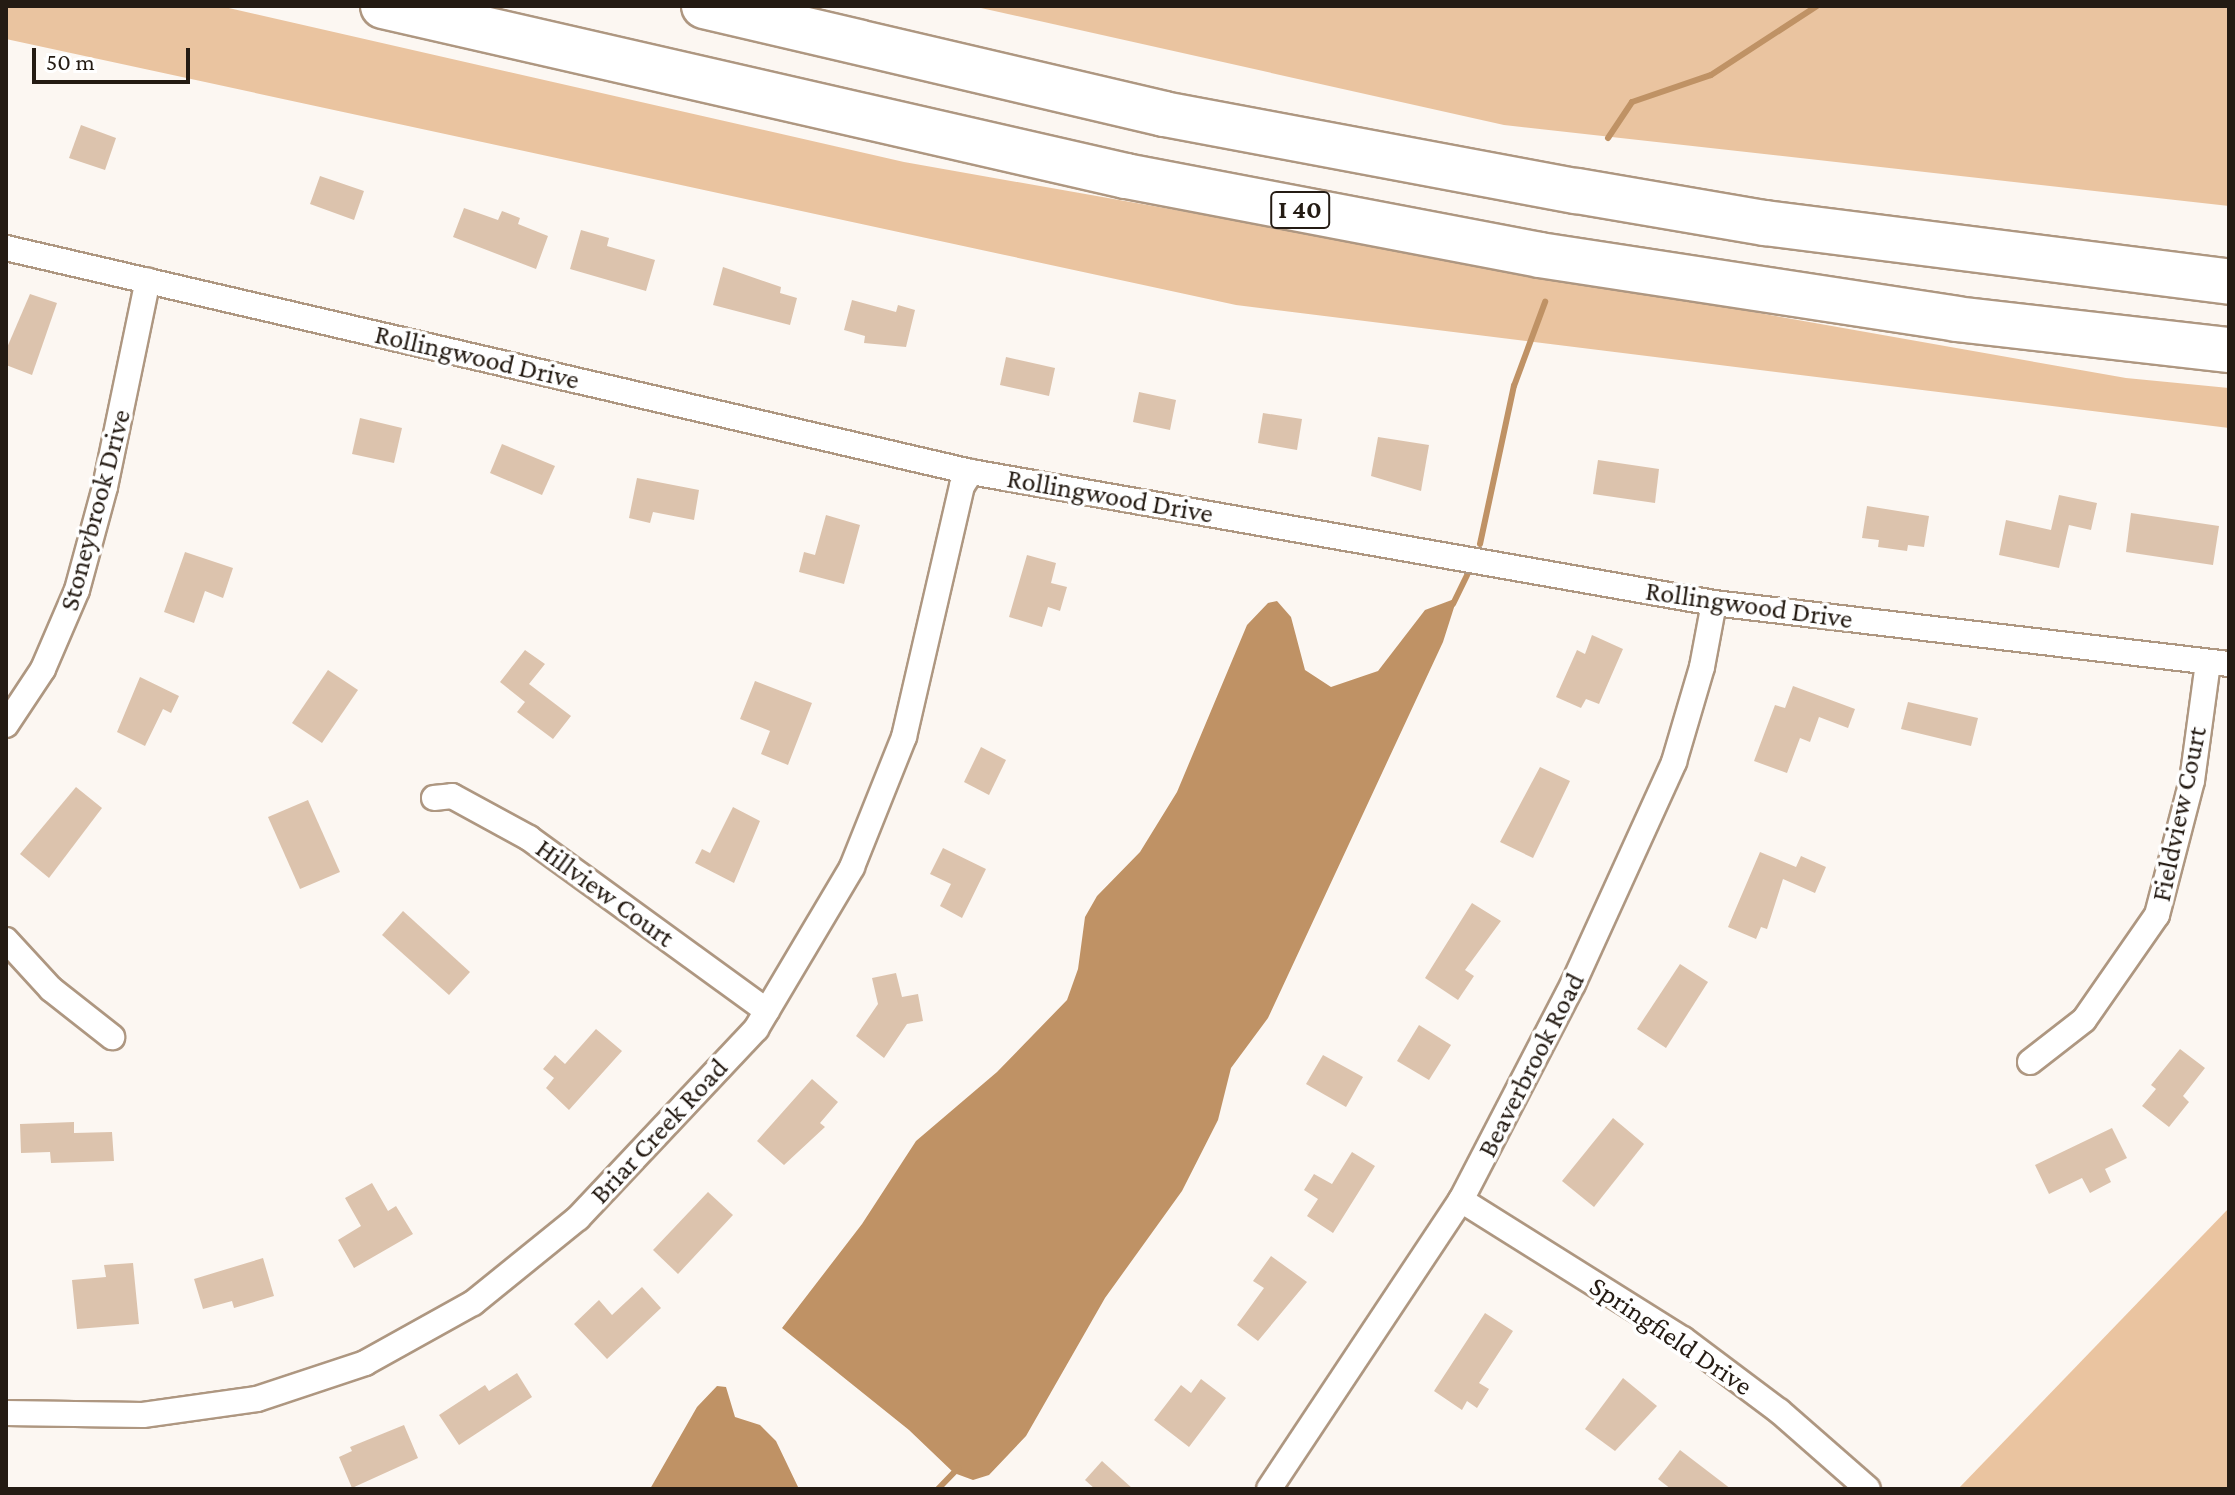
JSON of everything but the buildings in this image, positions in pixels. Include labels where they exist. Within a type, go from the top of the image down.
[{"type":"highway","name":"I 40","points":[[383,6],[1126,176],[1540,255],[1956,319],[2229,350]]},
{"type":"highway","points":[[704,6],[1164,114],[1577,191],[1765,223],[2229,282]]},
{"type":"street","name":"Rollingwood Drive","points":[[6,248],[971,472],[1714,603],[2219,663]]},
{"type":"street","name":"Stoneybrook Drive","points":[[6,725],[49,658],[77,590],[105,487],[148,280]]},
{"type":"street","name":"Briar Creek Road","points":[[6,1413],[143,1415],[257,1399],[365,1363],[473,1303],[578,1218],[756,1029],[852,867],[904,737],[962,486],[971,472]]},
{"type":"street","name":"Beaverbrook Road","points":[[1269,1489],[1461,1200],[1573,984],[1674,762],[1702,667],[1714,603]]},
{"type":"street","name":"Fieldview Court","points":[[2030,1062],[2084,1020],[2157,915],[2219,663]]},
{"type":"street","name":"Hillview Court","points":[[434,798],[452,796],[529,838],[767,1011]]},
{"type":"street","points":[[6,940],[51,989],[112,1037]]},
{"type":"street","name":"Springfield Drive","points":[[1461,1200],[1683,1339],[1779,1411],[1868,1489]]},
{"type":"shaded area","points":[[6,6],[220,6],[904,162],[2126,378],[2229,388],[2229,428],[1236,305],[6,39]]},
{"type":"shaded area","points":[[972,6],[2229,6],[2229,206],[1504,125]]},
{"type":"shaded area","points":[[1457,598],[1443,642],[1268,1018],[1231,1068],[1218,1120],[1182,1191],[1105,1298],[1026,1436],[989,1475],[973,1480],[954,1473],[909,1430],[782,1328],[862,1224],[916,1141],[997,1072],[1067,1000],[1078,969],[1085,917],[1097,896],[1140,852],[1177,792],[1247,625],[1268,603],[1277,601],[1291,617],[1305,670],[1331,687],[1378,671],[1425,610]]},
{"type":"shaded area","points":[[2229,1208],[2229,1489],[1958,1489]]},
{"type":"shaded area","points":[[717,1386],[726,1387],[735,1417],[760,1425],[776,1441],[799,1489],[650,1489],[697,1407]]},
{"type":"waterway","points":[[1608,138],[1632,102],[1711,75],[1817,6]]},
{"type":"waterway","points":[[1480,544],[1514,386],[1545,302]]},
{"type":"waterway","points":[[1453,604],[1467,575]]},
{"type":"waterway","points":[[938,1489],[958,1468]]}]
